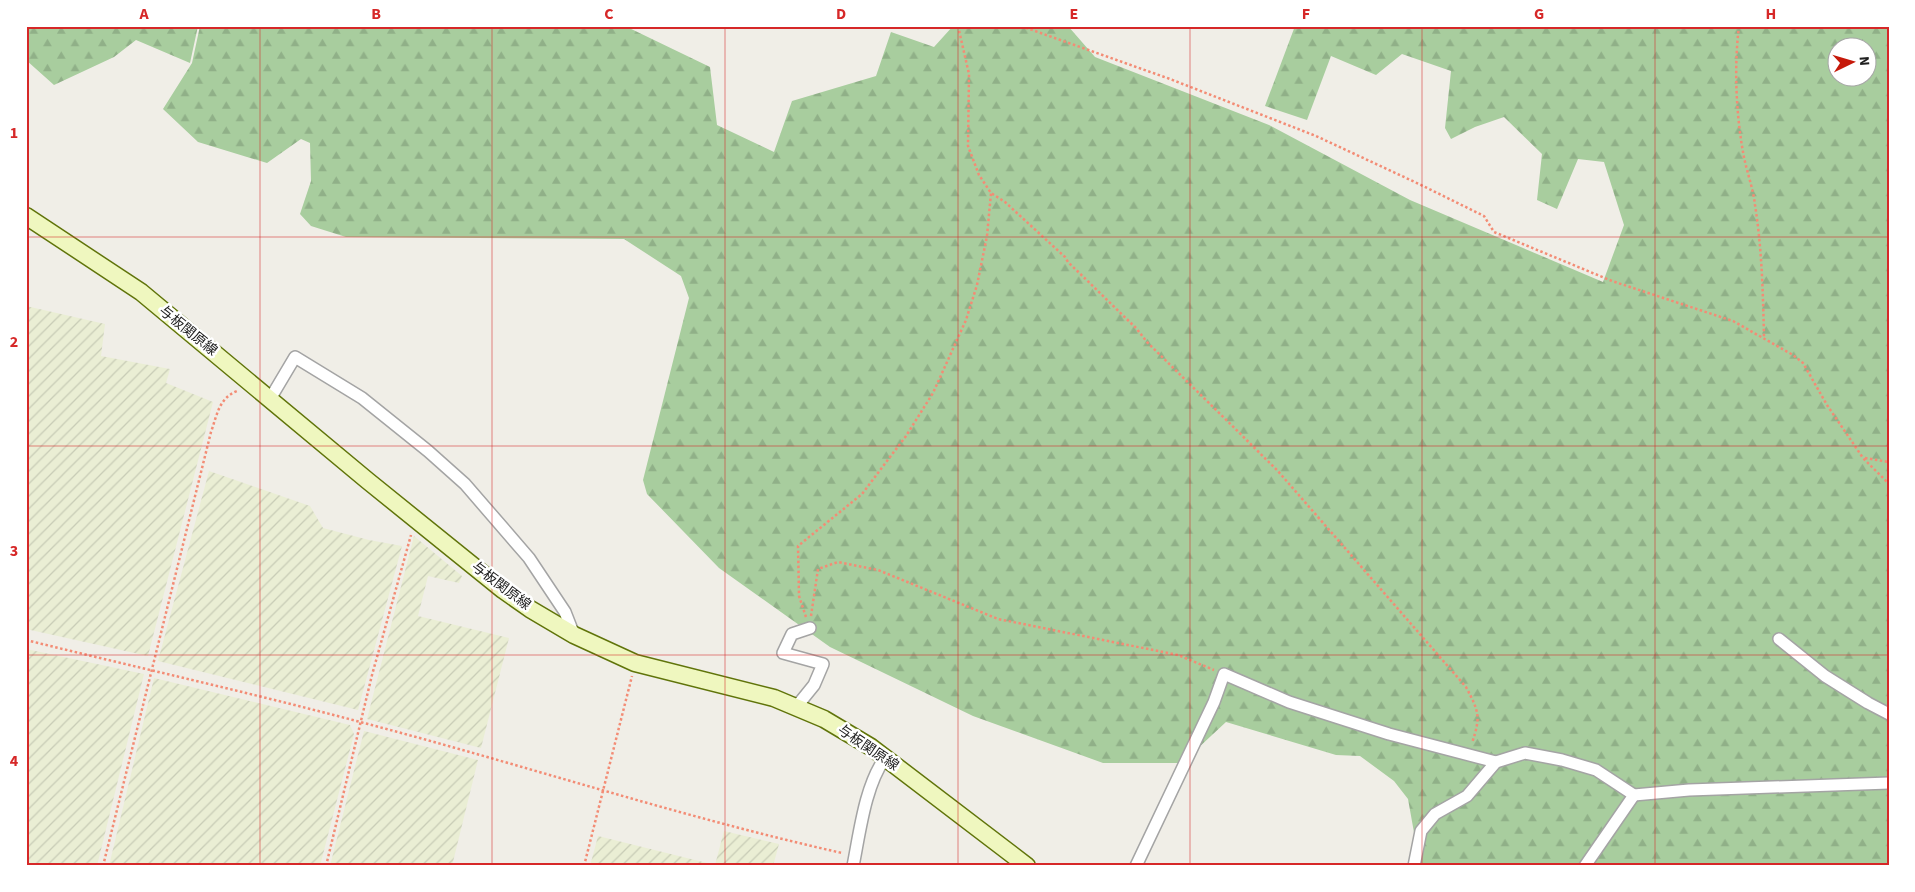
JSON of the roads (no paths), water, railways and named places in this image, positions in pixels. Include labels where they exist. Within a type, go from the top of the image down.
[{"type":"main road","name":"与板関原線","points":[[26,216],[140,292],[503,590],[530,609],[574,635],[635,662],[743,688],[797,706],[824,719],[885,758],[1028,866]]},
{"type":"street","points":[[270,399],[295,357],[362,398],[428,451],[465,484],[534,565],[565,612],[574,635]]},
{"type":"street","points":[[797,706],[814,686],[823,664],[784,653],[792,634],[810,628]]},
{"type":"street","points":[[1779,639],[1825,676],[1889,714]]},
{"type":"street","points":[[1136,866],[1214,702],[1224,674],[1288,702],[1389,734],[1496,762]]},
{"type":"street","points":[[1414,866],[1421,832],[1434,814],[1467,796],[1496,762],[1525,753],[1562,760],[1596,770],[1634,796],[1689,790],[1889,783]]},
{"type":"street","points":[[854,861],[869,792],[876,770],[885,758]]},
{"type":"street","points":[[1585,866],[1634,796]]}]
